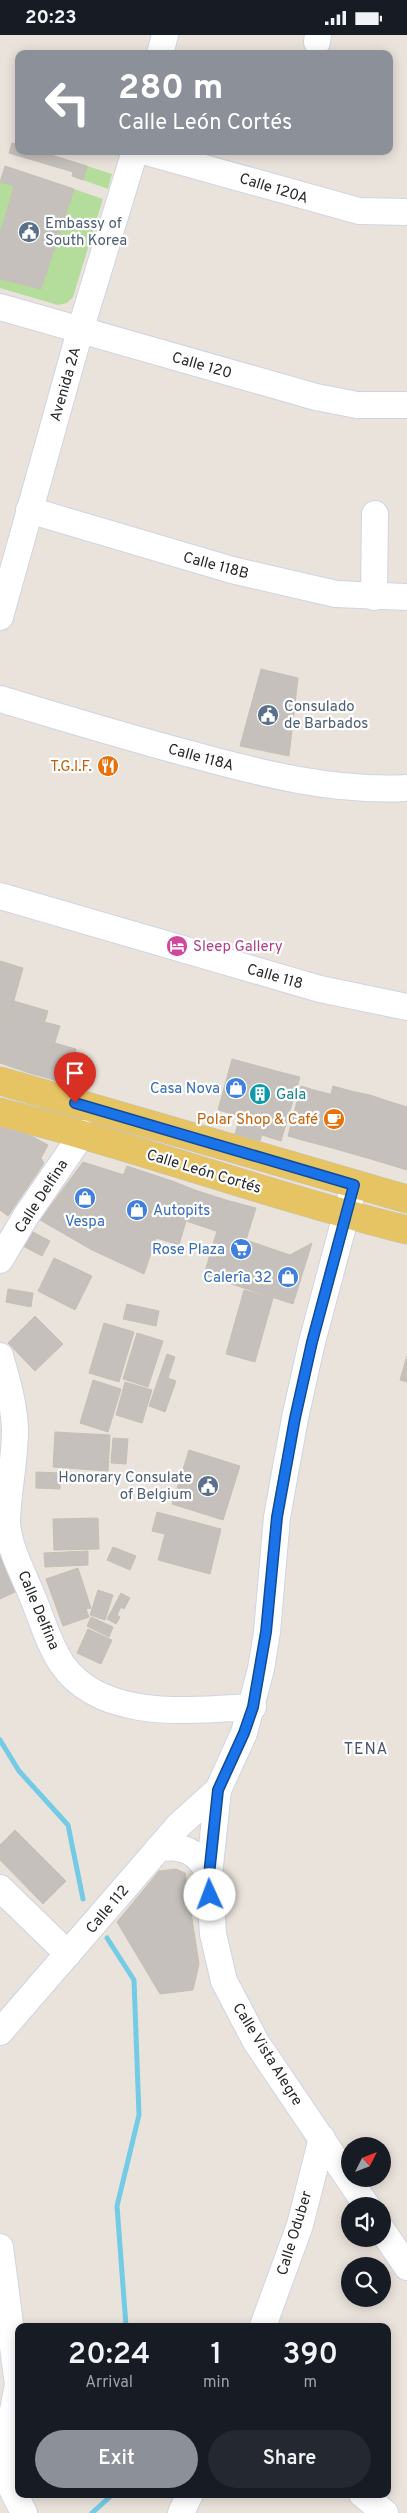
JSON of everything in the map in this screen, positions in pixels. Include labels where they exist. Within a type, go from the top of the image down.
[{"type":"main road","name":"Calle León Cortés","points":[[0,1081],[407,1199]]},
{"type":"main road","name":"Calle León Cortés","points":[[0,1112],[82,1133],[347,1215],[407,1230]]},
{"type":"street","points":[[161,50],[165,35]]},
{"type":"street","name":"Avenida 2A","points":[[0,617],[80,331],[134,155]]},
{"type":"street","name":"Calle 120A","points":[[157,155],[359,211],[407,212]]},
{"type":"street","name":"Calle 120","points":[[0,307],[316,397],[357,405],[407,405]]},
{"type":"street","name":"Calle 118B","points":[[29,510],[232,570],[336,594],[407,597]]},
{"type":"street","points":[[374,597],[375,514]]},
{"type":"street","name":"Calle 118A","points":[[0,699],[242,768],[307,782],[384,789],[407,788]]},
{"type":"street","name":"Calle 118","points":[[0,896],[320,989],[407,1007]]},
{"type":"street","name":"Calle Delfina","points":[[0,1260],[26,1216],[82,1133]]},
{"type":"street","name":"Calle Vista Alegre","points":[[354,1185],[312,1342],[294,1427],[277,1517],[266,1632],[253,1707],[244,1733],[218,1790],[209,1875],[213,1934],[224,1981],[256,2042],[361,2197]]},
{"type":"street","points":[[0,1221],[26,1216]]},
{"type":"street","name":"Calle Delfina","points":[[0,1356],[12,1396],[15,1430],[7,1521],[10,1539],[47,1632],[62,1664],[86,1687],[108,1698],[135,1706],[166,1710],[253,1707]]},
{"type":"street","name":"Calle 112","points":[[0,2032],[179,1825],[218,1790]]},
{"type":"street","points":[[158,1849],[171,1846],[184,1848],[195,1854],[204,1863],[209,1875]]},
{"type":"street","points":[[0,1888],[68,1954]]},
{"type":"street","name":"Calle Oduber","points":[[264,2323],[300,2225],[322,2138]]},
{"type":"street","points":[[391,2243],[407,2267]]},
{"type":"street","points":[[0,2247],[15,2362]]},
{"type":"street","points":[[15,2400],[2,2476],[15,2498]]},
{"type":"street","points":[[15,2498],[24,2513]]},
{"type":"street","points":[[181,2513],[188,2498]]},
{"type":"street","points":[[367,2498],[385,2513]]},
{"type":"green space","points":[[87,166],[112,174],[108,189],[83,180]]},
{"type":"green space","points":[[0,182],[14,186],[0,234]]},
{"type":"green space","points":[[74,189],[103,199],[73,297],[67,303],[58,305],[0,288],[0,279],[41,289]]},
{"type":"building","points":[[12,143],[15,144],[15,155],[9,153]]},
{"type":"building","points":[[16,155],[51,155],[87,166],[83,180],[72,176],[73,172]]},
{"type":"building","points":[[5,166],[74,189],[41,289],[0,279],[0,234],[14,186],[0,182]]},
{"type":"building","points":[[261,669],[298,678],[289,756],[240,746]]},
{"type":"building","points":[[0,961],[23,968],[11,1011],[0,1008]]},
{"type":"building","points":[[14,1001],[48,1011],[29,1073],[0,1063],[0,1049]]},
{"type":"building","points":[[0,1008],[11,1011],[0,1048]]},
{"type":"building","points":[[44,1022],[60,1026],[44,1077],[29,1073]]},
{"type":"building","points":[[55,1043],[76,1049],[66,1084],[44,1077]]},
{"type":"building","name":"Casa Nova","points":[[232,1059],[254,1065],[240,1116],[218,1110]]},
{"type":"building","name":"Gala","points":[[254,1065],[280,1072],[260,1141],[235,1134]]},
{"type":"building","points":[[280,1072],[300,1077],[281,1141],[262,1135]]},
{"type":"building","points":[[301,1086],[314,1090],[302,1140],[288,1136]]},
{"type":"building","name":"Polar Shop & Café","points":[[333,1086],[351,1091],[336,1149],[317,1144]]},
{"type":"building","points":[[314,1090],[330,1094],[317,1144],[302,1140]]},
{"type":"building","points":[[351,1091],[370,1095],[353,1154],[336,1149]]},
{"type":"building","points":[[370,1095],[391,1102],[374,1160],[353,1154]]},
{"type":"building","points":[[391,1102],[407,1107],[407,1170],[374,1160]]},
{"type":"building","points":[[0,1126],[24,1132],[48,1145],[41,1158],[44,1163],[8,1216],[0,1210]]},
{"type":"building","name":"Vespa","points":[[83,1162],[124,1175],[92,1250],[40,1220]]},
{"type":"building","name":"Autopits","points":[[127,1166],[175,1182],[144,1274],[92,1250]]},
{"type":"building","points":[[175,1182],[195,1190],[179,1245],[156,1238]]},
{"type":"building","points":[[195,1190],[226,1200],[216,1231],[186,1221]]},
{"type":"building","name":"Rose Plaza","points":[[226,1200],[256,1208],[246,1240],[290,1255],[312,1243],[293,1304],[204,1275]]},
{"type":"building","points":[[31,1231],[50,1241],[42,1256],[23,1246]]},
{"type":"building","points":[[54,1258],[92,1276],[75,1310],[38,1291]]},
{"type":"building","points":[[8,1289],[33,1293],[31,1307],[6,1302]]},
{"type":"building","points":[[244,1290],[273,1298],[255,1362],[226,1354]]},
{"type":"building","points":[[127,1304],[159,1311],[156,1326],[123,1319]]},
{"type":"building","points":[[35,1316],[63,1344],[35,1371],[8,1343]]},
{"type":"building","points":[[104,1323],[134,1332],[119,1382],[89,1373]]},
{"type":"building","points":[[137,1333],[163,1341],[148,1387],[123,1379]]},
{"type":"building","points":[[167,1354],[175,1357],[168,1378],[176,1381],[165,1412],[149,1406]]},
{"type":"building","points":[[407,1356],[407,1382],[400,1380]]},
{"type":"building","points":[[93,1380],[121,1389],[108,1432],[80,1423]]},
{"type":"building","points":[[125,1382],[152,1390],[142,1423],[116,1415]]},
{"type":"building","points":[[55,1432],[110,1435],[108,1471],[53,1467]]},
{"type":"building","points":[[113,1438],[128,1439],[126,1464],[111,1463]]},
{"type":"building","points":[[189,1450],[240,1466],[223,1520],[172,1504]]},
{"type":"building","points":[[36,1472],[61,1473],[60,1489],[36,1488]]},
{"type":"building","points":[[157,1512],[221,1529],[210,1574],[158,1560],[165,1534],[152,1531]]},
{"type":"building","points":[[98,1518],[99,1549],[54,1550],[53,1519]]},
{"type":"building","points":[[113,1547],[136,1556],[130,1570],[107,1560]]},
{"type":"building","points":[[88,1551],[88,1565],[45,1567],[44,1553]]},
{"type":"building","points":[[0,1555],[15,1592],[0,1599]]},
{"type":"building","points":[[78,1568],[91,1608],[86,1609],[89,1617],[63,1626],[46,1579]]},
{"type":"building","points":[[98,1590],[113,1595],[105,1620],[90,1615]]},
{"type":"building","points":[[121,1593],[130,1598],[124,1609],[121,1607],[117,1615],[120,1617],[116,1624],[107,1619]]},
{"type":"building","points":[[91,1617],[113,1627],[109,1637],[87,1626]]},
{"type":"building","points":[[88,1629],[112,1640],[101,1664],[77,1653]]},
{"type":"building","points":[[15,1830],[66,1881],[43,1904],[0,1860],[0,1845]]},
{"type":"building","points":[[176,1869],[185,1873],[199,1964],[193,1990],[160,1994],[117,1922],[159,1871]]},
{"type":"waterway","points":[[0,1740],[19,1771],[68,1825],[83,1899]]},
{"type":"waterway","points":[[107,1938],[134,1980],[139,2115],[117,2206],[126,2323]]},
{"type":"waterway","points":[[92,2513],[109,2498]]},
{"type":"place","name":"Embassy of South Korea","points":[[29,232]]},
{"type":"place","name":"Consulado de Barbados","points":[[268,715]]},
{"type":"place","name":"T.G.I.F.","points":[[108,766]]},
{"type":"place","name":"Sleep Gallery","points":[[177,946]]},
{"type":"place","name":"Casa Nova","points":[[236,1088]]},
{"type":"place","name":"Gala","points":[[260,1094]]},
{"type":"place","name":"Polar Shop & Café","points":[[334,1119]]},
{"type":"place","name":"Vespa","points":[[85,1198]]},
{"type":"place","name":"Autopits","points":[[137,1210]]},
{"type":"place","name":"Rose Plaza","points":[[241,1249]]},
{"type":"place","name":"Calerîa 32","points":[[288,1277]]},
{"type":"place","name":"Honorary Consulate of Belgium","points":[[208,1486]]},
{"type":"district","name":"TENA","points":[[366,1748]]},
{"type":"route","points":[[75,1103],[354,1185],[312,1342],[295,1418],[277,1517],[268,1591],[266,1632],[253,1707],[244,1733],[218,1790],[209,1875],[210,1895]]}]
